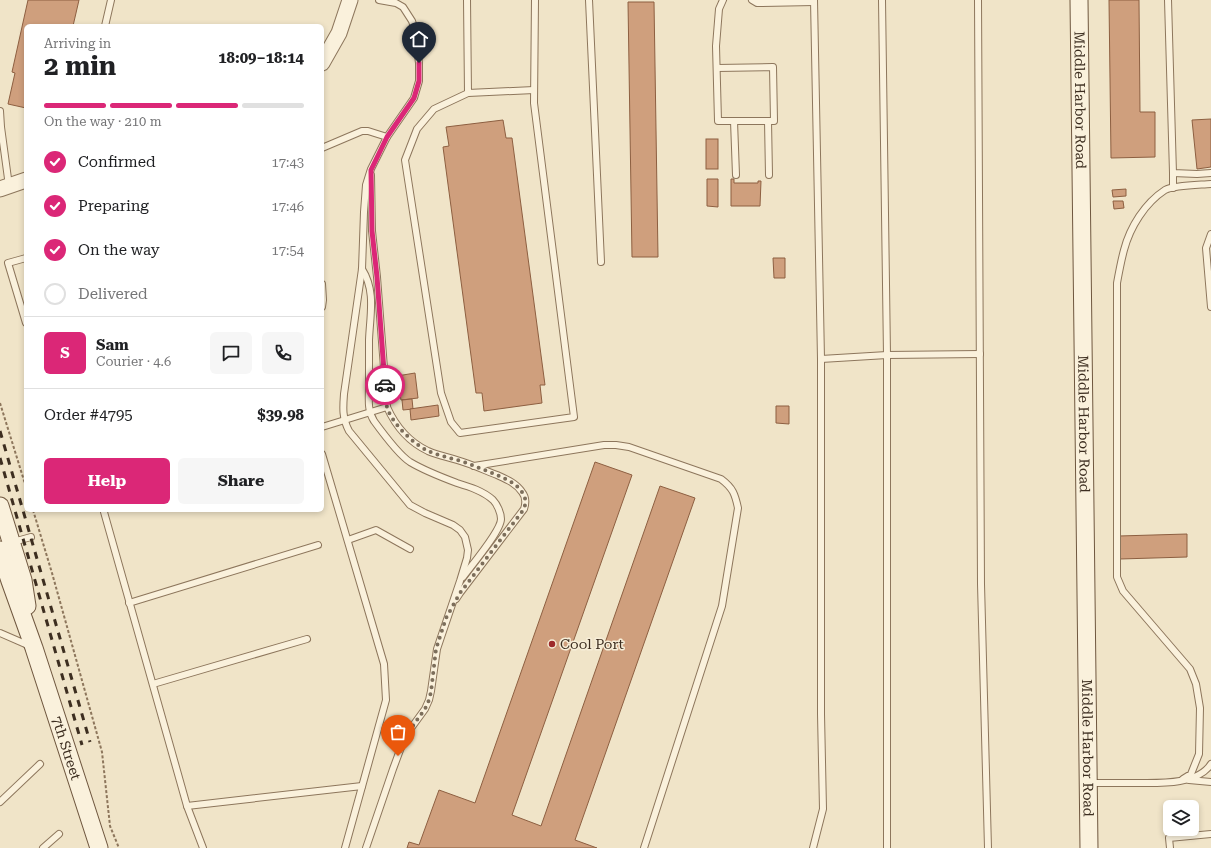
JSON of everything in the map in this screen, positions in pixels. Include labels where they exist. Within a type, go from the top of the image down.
[{"type":"main road","name":"Middle Harbor Road","points":[[1079,0],[1089,848]]},
{"type":"main road","name":"7th Street","points":[[0,506],[6,546],[23,580],[34,648],[99,848]]},
{"type":"street","points":[[324,59],[339,33],[350,0]]},
{"type":"street","points":[[4,187],[24,181]]},
{"type":"lane","points":[[105,24],[111,0]]},
{"type":"lane","points":[[366,848],[403,742],[425,709],[429,700],[436,649],[460,581],[468,550],[465,537],[460,530],[453,525],[425,514],[410,505],[349,431],[344,420],[344,394],[362,269],[366,185],[371,170],[387,137],[414,98],[419,81],[419,63],[415,30],[412,21],[403,7],[396,3],[379,0]]},
{"type":"lane","points":[[467,0],[468,93]]},
{"type":"lane","points":[[534,90],[468,93],[434,109],[417,129],[405,160],[441,393],[451,422],[460,433],[574,417],[534,103],[535,0]]},
{"type":"lane","points":[[589,0],[601,262]]},
{"type":"lane","points":[[717,68],[773,67],[774,121],[718,121],[716,46],[719,9],[723,0]]},
{"type":"lane","points":[[752,0],[757,3],[814,1],[821,359],[821,714],[823,809],[813,848]]},
{"type":"lane","points":[[882,0],[887,355],[887,848]]},
{"type":"lane","points":[[978,0],[982,584],[988,848]]},
{"type":"lane","points":[[1168,0],[1173,188]]},
{"type":"lane","points":[[0,111],[4,187]]},
{"type":"lane","points":[[734,121],[736,175]]},
{"type":"lane","points":[[768,121],[769,176]]},
{"type":"lane","points":[[324,147],[362,131],[368,131],[387,137]]},
{"type":"lane","points":[[371,170],[372,231],[387,407],[398,425],[407,436],[417,444],[428,451],[474,466],[509,480],[523,492],[525,499],[524,509],[460,593],[446,618]]},
{"type":"lane","points":[[1173,173],[1211,173]]},
{"type":"lane","points":[[1183,779],[1191,774],[1199,754],[1200,708],[1196,684],[1190,669],[1123,591],[1117,577],[1117,283],[1124,249],[1135,222],[1149,204],[1166,190],[1185,186],[1211,184]]},
{"type":"lane","points":[[1211,234],[1206,248],[1211,308]]},
{"type":"lane","points":[[24,259],[8,263],[24,316]]},
{"type":"lane","points":[[362,269],[368,278],[371,301],[369,340],[369,412],[381,430],[409,462],[434,474],[476,490],[492,500],[497,506],[501,517],[500,523],[492,539],[460,581]]},
{"type":"lane","points":[[821,359],[887,355],[980,354]]},
{"type":"lane","points":[[324,425],[387,407]]},
{"type":"lane","points":[[474,466],[604,445],[616,445],[629,447],[721,479],[729,485],[735,495],[738,508],[722,606],[644,848]]},
{"type":"lane","points":[[324,461],[384,664],[386,700],[345,848]]},
{"type":"lane","points":[[104,512],[188,806],[203,848]]},
{"type":"lane","points":[[348,540],[376,530],[410,549]]},
{"type":"lane","points":[[6,546],[31,537]]},
{"type":"lane","points":[[130,603],[318,545]]},
{"type":"lane","points":[[0,633],[34,648]]},
{"type":"lane","points":[[153,684],[308,639]]},
{"type":"lane","points":[[0,802],[40,764]]},
{"type":"lane","points":[[1088,784],[1172,782],[1194,777],[1207,770],[1211,764]]},
{"type":"lane","points":[[1183,779],[1211,782]]},
{"type":"lane","points":[[188,806],[362,786]]},
{"type":"lane","points":[[43,848],[59,834]]},
{"type":"lane","points":[[1170,848],[1169,838],[1211,834]]},
{"type":"path","points":[[0,403],[24,481]]},
{"type":"path","points":[[34,512],[102,752],[110,826],[120,848]]},
{"type":"building","points":[[28,0],[79,0],[73,24],[24,24],[24,108],[8,104],[15,73],[12,72]]},
{"type":"building","points":[[1109,0],[1139,0],[1140,112],[1155,112],[1155,157],[1111,158]]},
{"type":"building","points":[[628,2],[654,2],[658,257],[632,257]]},
{"type":"building","points":[[1211,119],[1211,167],[1197,169],[1192,120]]},
{"type":"building","points":[[503,120],[506,138],[512,138],[545,385],[540,385],[542,403],[484,411],[482,393],[476,393],[443,147],[449,146],[446,127]]},
{"type":"building","points":[[706,139],[718,139],[718,169],[706,169]]},
{"type":"building","points":[[707,179],[718,179],[718,207],[707,206]]},
{"type":"building","points":[[731,179],[734,179],[734,183],[758,183],[758,181],[761,181],[760,206],[731,206]]},
{"type":"building","points":[[1126,189],[1126,196],[1113,197],[1112,190]]},
{"type":"building","points":[[1113,201],[1123,201],[1124,208],[1114,209]]},
{"type":"building","points":[[773,258],[785,258],[785,278],[774,278]]},
{"type":"building","points":[[415,373],[418,398],[401,400],[397,376]]},
{"type":"building","points":[[412,399],[413,409],[403,410],[402,400]]},
{"type":"building","points":[[438,405],[439,416],[411,420],[410,409]]},
{"type":"building","points":[[776,406],[789,406],[789,424],[776,423]]},
{"type":"building","name":"Cool Port","points":[[595,462],[632,475],[512,815],[541,826],[660,486],[695,498],[575,840],[597,848],[407,848],[409,842],[419,845],[439,790],[475,803]]},
{"type":"building","points":[[1187,534],[1187,557],[1120,559],[1119,536]]},
{"type":"railway","points":[[0,431],[90,742]]},
{"type":"railway","points":[[0,458],[82,745]]},
{"type":"way so far","points":[[385,385],[387,407],[390,414],[407,436],[428,451],[474,466],[509,480],[519,487],[523,492],[525,499],[524,509],[460,593],[446,618],[436,649],[429,700],[425,709],[409,731],[398,756]]},
{"type":"place","name":"Cool Port","points":[[552,644]]},
{"type":"route","points":[[385,385],[371,217],[371,170],[387,137],[414,98],[419,81],[419,63]]}]
